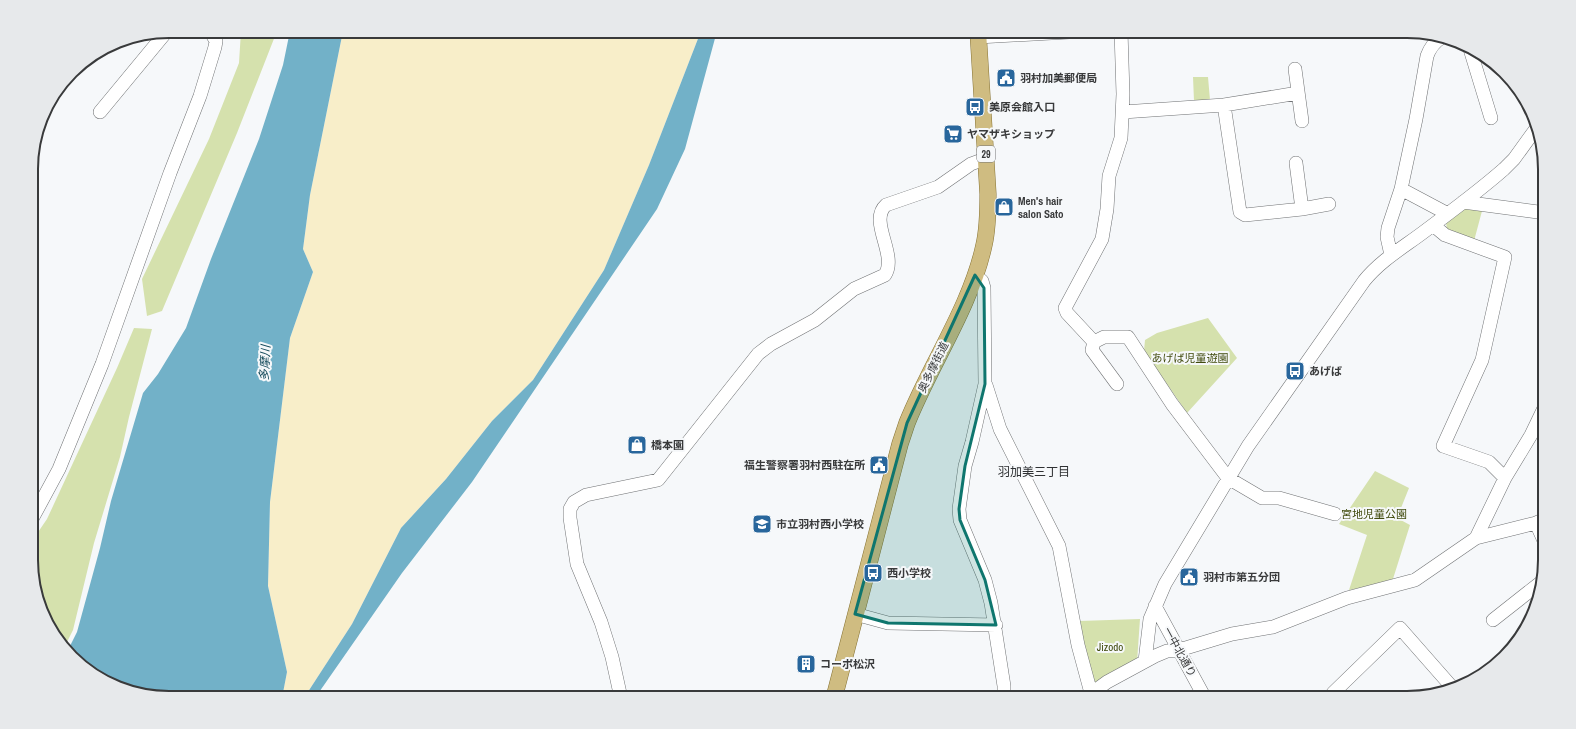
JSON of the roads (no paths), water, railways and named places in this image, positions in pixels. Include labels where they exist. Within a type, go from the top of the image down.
[{"type":"main road","name":"奥多摩街道","points":[[836,691],[907,423],[976,275],[985,244],[987,224],[987,158],[978,38]]},
{"type":"street","points":[[100,112],[161,38]]},
{"type":"street","points":[[38,508],[59,469],[102,364],[170,173],[200,96],[215,47],[216,41],[214,38]]},
{"type":"street","points":[[1094,342],[1067,313],[1065,308],[1102,239],[1107,208],[1109,176],[1121,138],[1123,112],[1121,38]]},
{"type":"street","points":[[1391,255],[1386,237],[1401,189],[1416,119],[1427,56],[1433,44],[1436,41]]},
{"type":"street","points":[[1472,54],[1491,118]]},
{"type":"street","points":[[1295,69],[1302,121]]},
{"type":"street","points":[[1123,112],[1224,105],[1298,93]]},
{"type":"street","points":[[1224,105],[1240,212],[1245,215],[1302,209],[1329,204]]},
{"type":"street","points":[[1145,661],[1150,619],[1166,584],[1228,478],[1275,407],[1364,281],[1391,255],[1448,214],[1509,164],[1533,133]]},
{"type":"street","points":[[619,691],[612,657],[601,622],[577,564],[569,513],[574,502],[586,495],[658,480],[758,354],[777,340],[816,320],[854,290],[885,275],[890,263],[881,224],[881,211],[886,204],[938,187],[971,164],[987,158]]},
{"type":"street","points":[[1296,163],[1302,209]]},
{"type":"street","points":[[1401,189],[1448,214]]},
{"type":"street","points":[[1463,202],[1538,212]]},
{"type":"street","points":[[1433,225],[1445,235],[1506,257],[1482,360],[1443,446],[1489,462],[1505,478]]},
{"type":"street","points":[[976,275],[982,281],[984,288],[985,384],[974,435],[965,466],[959,509],[960,520],[985,580],[996,625],[1004,691]]},
{"type":"street","points":[[1117,384],[1092,350],[1094,342],[1104,337],[1128,337],[1172,404],[1228,478],[1262,498],[1279,498],[1335,514]]},
{"type":"street","points":[[985,384],[1000,429],[1059,546],[1087,691]]},
{"type":"street","points":[[1476,538],[1505,478],[1538,420]]},
{"type":"street","points":[[1096,691],[1145,661],[1167,651],[1179,650],[1232,634],[1273,627],[1348,598],[1415,580],[1476,538],[1538,522]]},
{"type":"street","points":[[1493,620],[1535,587]]},
{"type":"street","name":"一中北通り","points":[[1155,606],[1201,691]]},
{"type":"street","points":[[855,614],[888,623],[996,625]]},
{"type":"street","points":[[1335,691],[1400,628],[1449,684]]},
{"type":"water","name":"多摩川","points":[[289,38],[342,38],[310,195],[303,249],[313,272],[290,338],[270,502],[268,586],[287,672],[283,691],[160,691],[135,687],[103,674],[76,653],[70,646],[77,632],[111,501],[143,393],[158,374],[186,328],[211,259],[259,139],[283,65]]},
{"type":"water","points":[[698,38],[715,38],[685,149],[657,209],[472,482],[402,573],[320,691],[309,691],[352,624],[401,528],[446,479],[492,421],[533,380],[604,270],[649,165]]},
{"type":"place","name":"羽村加美郵便局","points":[[1006,78]]},
{"type":"place","name":"美原会館入口","points":[[975,107]]},
{"type":"place","name":"ヤマザキショップ","points":[[953,134]]},
{"type":"place","name":"Men's hair salon Sato","points":[[1004,207]]},
{"type":"place","name":"あげば","points":[[1295,371]]},
{"type":"place","name":"橋本園","points":[[637,445]]},
{"type":"place","name":"福生警察署羽村西駐在所","points":[[879,465]]},
{"type":"place","name":"市立羽村西小学校","points":[[762,524]]},
{"type":"place","name":"西小学校","points":[[873,573]]},
{"type":"place","name":"羽村市第五分団","points":[[1189,577]]},
{"type":"place","name":"コーポ松沢","points":[[806,664]]},
{"type":"district","name":"羽加美三丁目","points":[[1034,472]]},
{"type":"park label","name":"あげば児童遊園","points":[[1190,358]]},
{"type":"park label","name":"宮地児童公園","points":[[1374,514]]},
{"type":"park label","name":"Jizodo","points":[[1110,647]]}]
